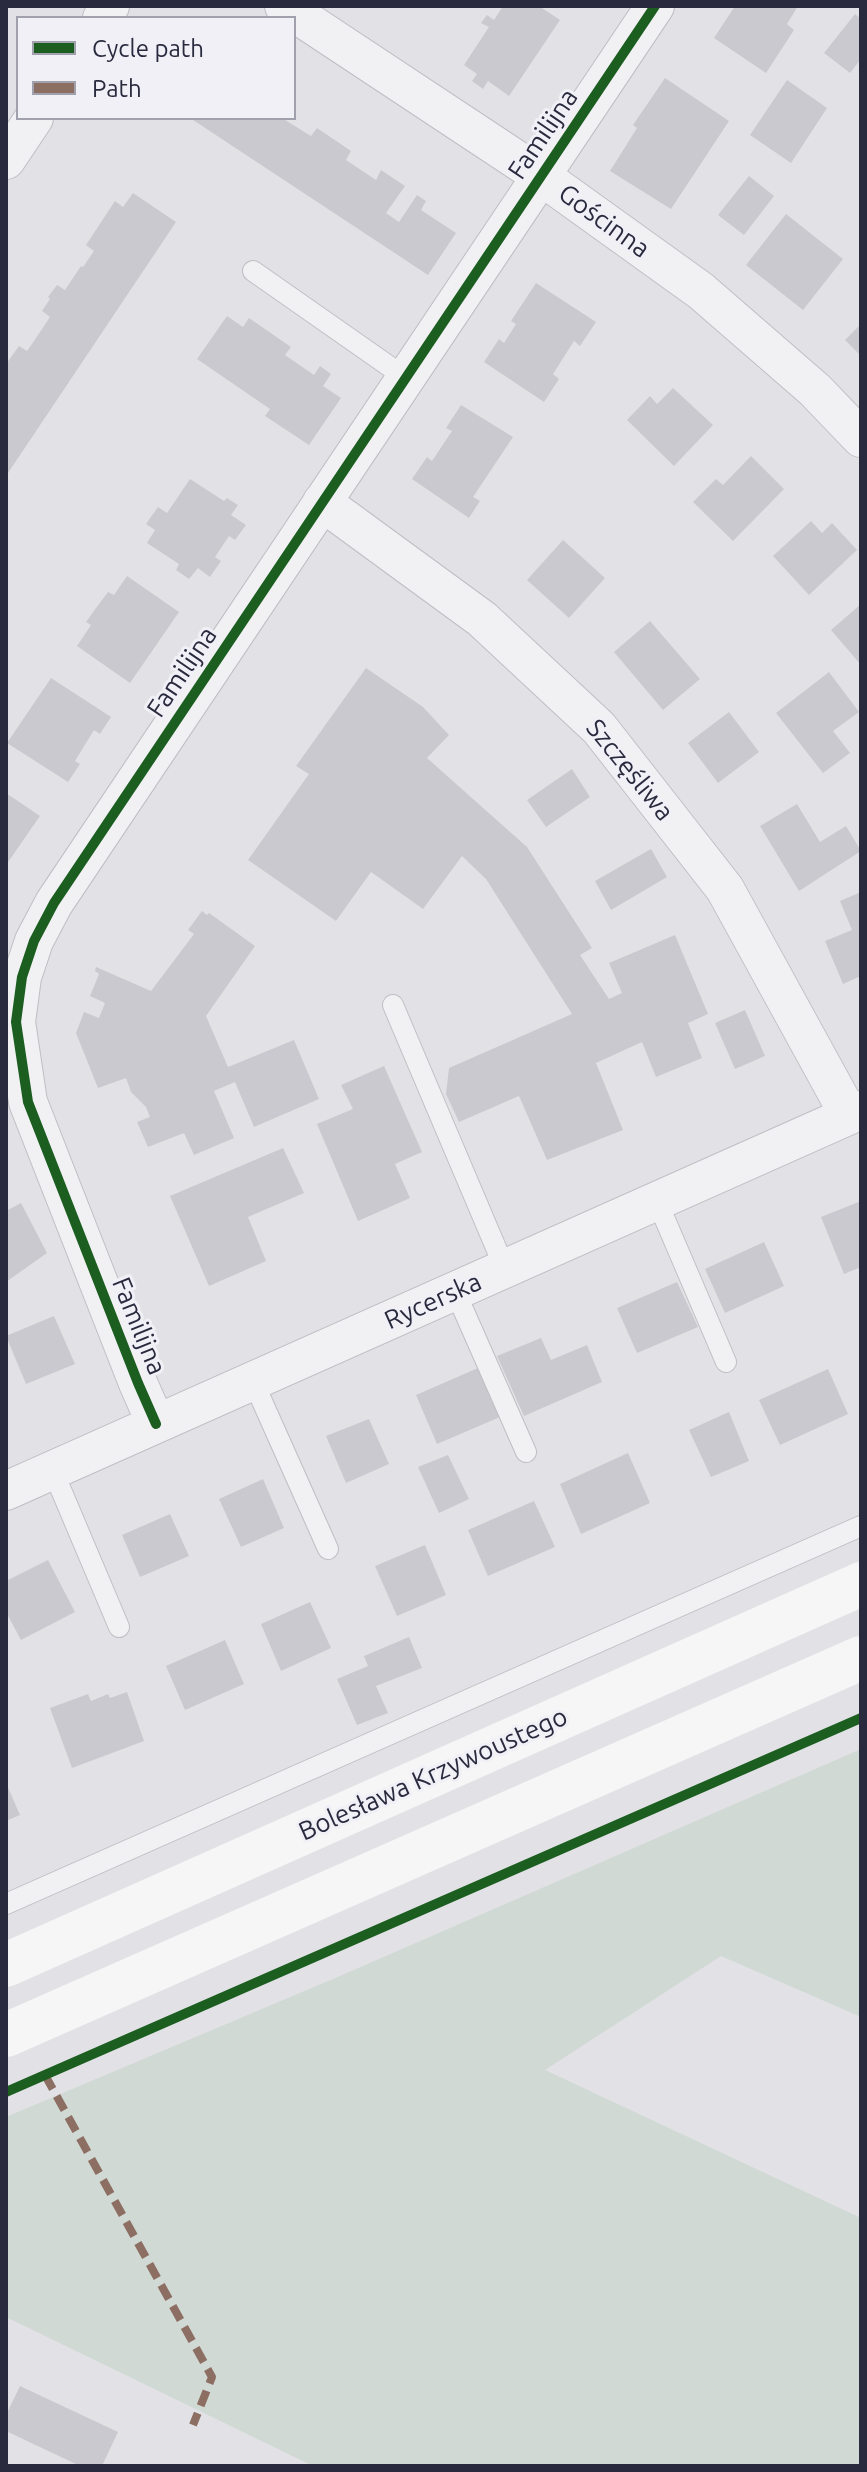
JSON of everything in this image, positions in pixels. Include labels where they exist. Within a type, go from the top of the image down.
[{"type":"main road","name":"Bolesława Krzywoustego","points":[[6,1965],[861,1584]]},
{"type":"main road","points":[[6,2035],[861,1658]]},
{"type":"street","name":"Gościnna","points":[[284,6],[541,176],[701,291],[815,390],[861,438]]},
{"type":"street","name":"Familijna","points":[[156,1424],[28,1102],[16,1022],[22,977],[34,941],[54,903],[655,6]]},
{"type":"street","points":[[6,160],[33,120]]},
{"type":"street","name":"Szczęśliwa","points":[[322,502],[482,619],[599,728],[725,889],[858,1113]]},
{"type":"street","name":"Rycerska","points":[[6,1491],[858,1113]]},
{"type":"lane","points":[[253,271],[406,378]]},
{"type":"lane","points":[[393,1005],[505,1269]]},
{"type":"lane","points":[[657,1201],[726,1362]]},
{"type":"lane","points":[[455,1291],[526,1452]]},
{"type":"lane","points":[[253,1381],[328,1549]]},
{"type":"lane","points":[[53,1471],[119,1627]]},
{"type":"lane","points":[[6,1904],[861,1526]]},
{"type":"shaded area","points":[[861,1749],[861,2017],[721,1956],[545,2070],[861,2218],[861,2466],[313,2466],[6,2317],[6,2117],[340,1976]]},
{"type":"building","points":[[503,6],[539,6],[560,20],[509,96],[488,81],[483,89],[472,81],[477,74],[464,65],[489,27],[481,23],[487,15],[494,20]]},
{"type":"building","points":[[735,6],[798,6],[787,24],[794,30],[766,73],[714,38]]},
{"type":"building","points":[[855,14],[861,19],[861,59],[850,73],[824,53]]},
{"type":"building","points":[[665,78],[729,121],[671,209],[610,171],[637,128],[633,125]]},
{"type":"building","points":[[787,80],[827,108],[791,163],[750,135]]},
{"type":"building","points":[[193,120],[285,120],[311,136],[317,128],[351,151],[346,160],[376,180],[381,170],[405,186],[386,213],[399,222],[417,195],[426,201],[421,210],[456,233],[428,275]]},
{"type":"building","points":[[749,176],[774,196],[744,235],[718,215]]},
{"type":"building","points":[[133,193],[176,222],[6,476],[6,364],[19,346],[27,351],[34,341],[50,317],[42,311],[50,299],[48,297],[57,285],[65,290],[83,267],[94,251],[86,245],[115,201],[123,207]]},
{"type":"building","points":[[786,214],[843,259],[803,310],[746,265]]},
{"type":"building","points":[[536,283],[596,322],[580,346],[574,341],[553,374],[559,379],[544,402],[484,362],[499,339],[504,343],[516,324],[511,321]]},
{"type":"building","points":[[227,316],[243,327],[249,318],[291,347],[285,355],[314,375],[320,366],[331,374],[323,386],[341,398],[309,445],[265,416],[270,409],[197,359]]},
{"type":"building","points":[[861,324],[861,356],[845,340]]},
{"type":"building","points":[[673,388],[713,425],[674,466],[627,420],[650,396],[657,404]]},
{"type":"building","points":[[461,405],[513,437],[473,497],[480,501],[469,518],[412,479],[427,457],[432,461],[452,431],[446,428]]},
{"type":"building","points":[[751,456],[784,489],[733,541],[693,502],[716,479],[723,485]]},
{"type":"building","points":[[190,479],[224,501],[227,498],[238,505],[231,515],[246,525],[235,540],[229,536],[215,557],[221,561],[210,577],[198,568],[189,579],[176,570],[179,564],[147,543],[155,530],[146,524],[158,507],[167,513]]},
{"type":"building","points":[[811,521],[822,533],[832,523],[857,550],[809,595],[773,556]]},
{"type":"building","points":[[563,540],[605,578],[569,618],[527,580]]},
{"type":"building","points":[[127,576],[179,612],[130,683],[77,646],[91,625],[86,622],[96,608],[108,592],[114,595]]},
{"type":"building","points":[[861,604],[861,665],[831,630]]},
{"type":"building","points":[[650,621],[700,679],[663,710],[614,652]]},
{"type":"building","points":[[366,668],[423,707],[449,735],[427,758],[527,847],[592,948],[580,955],[609,999],[622,993],[609,963],[675,935],[708,1014],[688,1023],[702,1058],[656,1077],[642,1042],[596,1063],[623,1130],[547,1160],[519,1096],[459,1122],[446,1094],[449,1068],[572,1014],[486,879],[462,856],[423,909],[371,872],[336,921],[248,860],[309,774],[296,766]]},
{"type":"building","points":[[829,672],[859,712],[833,731],[850,753],[823,773],[776,713]]},
{"type":"building","points":[[51,678],[111,717],[100,734],[94,730],[75,761],[80,764],[68,782],[7,743]]},
{"type":"building","points":[[729,712],[759,752],[718,783],[688,743]]},
{"type":"building","points":[[572,769],[590,797],[546,827],[527,800]]},
{"type":"building","points":[[6,793],[40,816],[6,865]]},
{"type":"building","points":[[797,804],[820,842],[846,826],[861,851],[799,891],[760,826]]},
{"type":"building","points":[[651,849],[667,877],[611,910],[595,881]]},
{"type":"building","points":[[861,892],[861,976],[843,984],[825,941],[852,930],[840,901]]},
{"type":"building","points":[[202,911],[255,946],[206,1016],[228,1067],[294,1040],[319,1099],[254,1127],[235,1082],[214,1091],[234,1138],[194,1155],[184,1133],[148,1147],[137,1122],[150,1117],[146,1107],[131,1092],[126,1078],[98,1088],[76,1033],[84,1012],[99,1018],[105,1003],[90,996],[99,974],[95,971],[96,967],[151,991],[194,934],[188,930]]},
{"type":"building","points":[[745,1010],[765,1056],[735,1069],[715,1023]]},
{"type":"building","points":[[384,1066],[422,1152],[395,1164],[410,1198],[358,1221],[317,1124],[353,1109],[341,1085]]},
{"type":"building","points":[[283,1148],[304,1193],[248,1217],[266,1261],[209,1286],[170,1196]]},
{"type":"building","points":[[861,1201],[861,1267],[844,1274],[821,1217]]},
{"type":"building","points":[[21,1203],[47,1253],[6,1282],[6,1211]]},
{"type":"building","points":[[764,1242],[784,1286],[725,1313],[705,1269]]},
{"type":"building","points":[[677,1282],[698,1327],[637,1353],[617,1308]]},
{"type":"building","points":[[54,1316],[75,1364],[26,1384],[6,1336]]},
{"type":"building","points":[[541,1338],[551,1360],[587,1345],[602,1382],[524,1416],[497,1356]]},
{"type":"building","points":[[478,1368],[500,1417],[437,1444],[416,1395]]},
{"type":"building","points":[[828,1369],[848,1414],[780,1445],[759,1400]]},
{"type":"building","points":[[729,1412],[749,1461],[711,1477],[689,1430]]},
{"type":"building","points":[[369,1419],[389,1464],[346,1483],[326,1436]]},
{"type":"building","points":[[628,1453],[650,1503],[581,1534],[560,1484]]},
{"type":"building","points":[[448,1455],[469,1499],[439,1513],[418,1467]]},
{"type":"building","points":[[263,1479],[284,1528],[241,1547],[219,1499]]},
{"type":"building","points":[[534,1501],[555,1547],[488,1576],[468,1530]]},
{"type":"building","points":[[170,1514],[189,1556],[140,1577],[122,1535]]},
{"type":"building","points":[[425,1545],[446,1595],[397,1616],[375,1566]]},
{"type":"building","points":[[48,1560],[75,1612],[21,1640],[6,1612],[6,1581]]},
{"type":"building","points":[[310,1602],[331,1648],[281,1671],[261,1624]]},
{"type":"building","points":[[409,1637],[422,1668],[376,1686],[388,1713],[357,1725],[337,1679],[368,1666],[364,1656]]},
{"type":"building","points":[[225,1640],[244,1684],[185,1710],[166,1666]]},
{"type":"building","points":[[127,1692],[144,1741],[72,1768],[50,1708],[88,1694],[91,1701],[108,1694],[110,1698]]},
{"type":"building","points":[[6,1783],[20,1815],[6,1821]]},
{"type":"building","points":[[20,2386],[118,2432],[102,2466],[80,2466],[6,2431],[6,2415]]},
{"type":"marked path","points":[[45,2075],[212,2377],[193,2425]]},
{"type":"cycle path","points":[[156,1424],[28,1102],[16,1022],[22,977],[34,941],[54,903],[655,6]]},
{"type":"cycle path","points":[[6,2092],[861,1718]]}]
